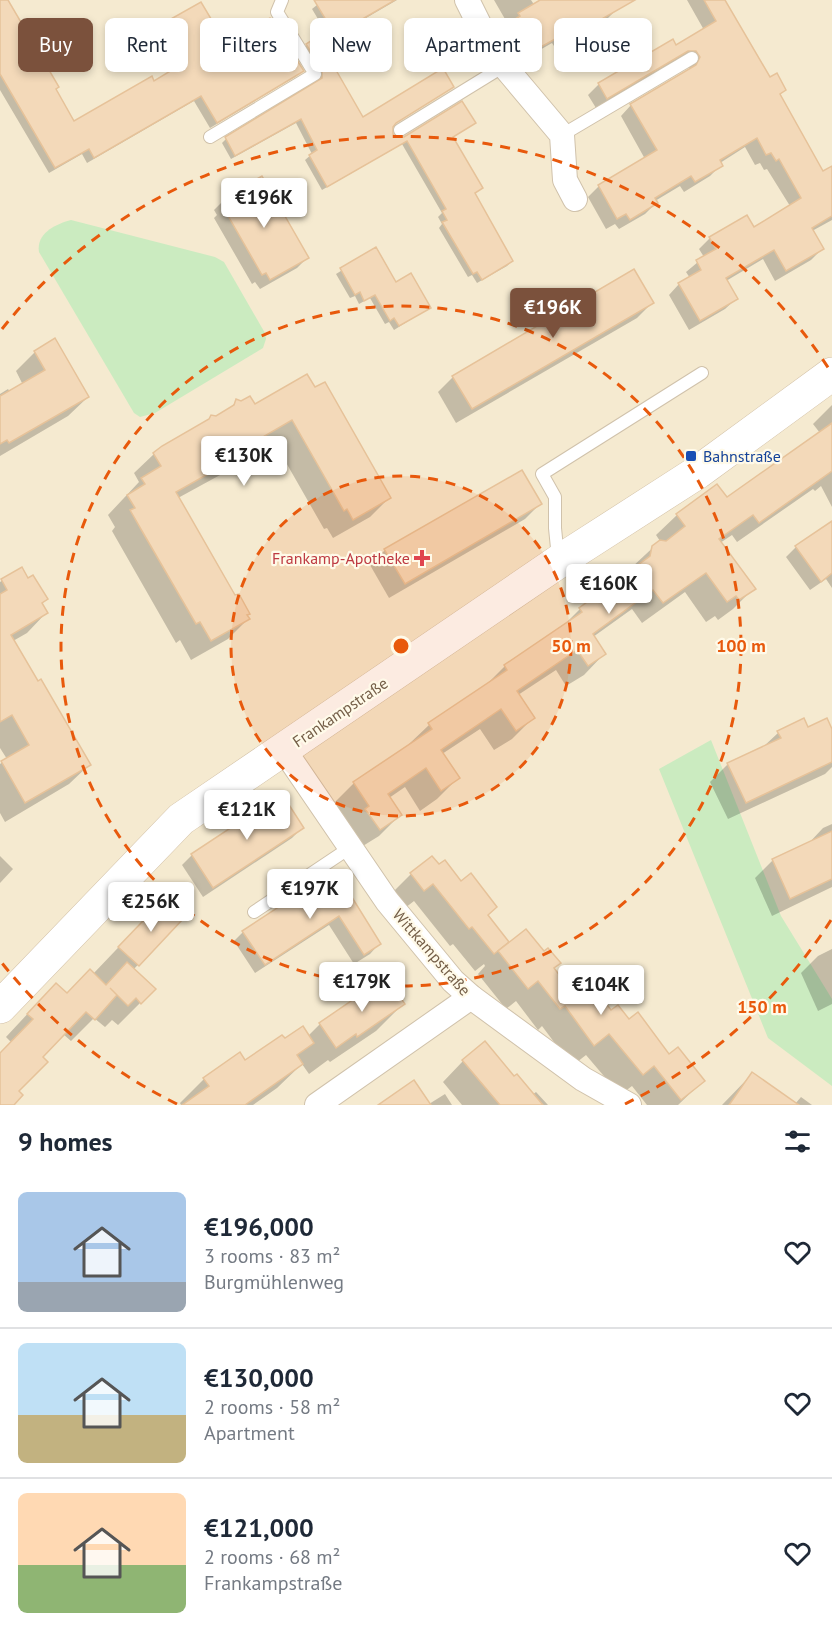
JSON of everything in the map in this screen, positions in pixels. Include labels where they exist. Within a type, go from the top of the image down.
[{"type":"street","points":[[467,0],[476,18]]},
{"type":"street","points":[[509,72],[562,135],[565,180],[575,199]]},
{"type":"street","name":"Frankampstraße","points":[[0,1007],[181,819],[558,562],[698,472],[832,374]]},
{"type":"street","name":"Wittkampstraße","points":[[284,750],[387,901],[453,981],[471,997],[583,1079],[629,1105]]},
{"type":"street","points":[[317,1105],[471,997]]},
{"type":"lane","points":[[210,137],[315,74],[277,12],[282,0]]},
{"type":"lane","points":[[562,135],[692,58]]},
{"type":"lane","points":[[400,130],[494,72]]},
{"type":"lane","points":[[558,562],[555,497],[542,474],[702,373]]},
{"type":"lane","points":[[254,912],[351,847]]},
{"type":"shaded area","points":[[0,0],[832,0],[832,1105],[0,1105]]},
{"type":"green space","points":[[71,220],[215,257],[224,262],[265,333],[263,348],[155,413],[140,417],[134,413],[39,252],[41,240],[48,230]]},
{"type":"green space","points":[[711,740],[781,916],[832,999],[832,1086],[768,1038],[659,769]]},
{"type":"building","points":[[0,0],[8,0],[19,18],[18,72],[50,72],[59,87],[56,89],[74,121],[152,76],[154,81],[169,72],[188,72],[188,18],[173,18],[201,2],[211,18],[200,18],[200,72],[298,72],[298,62],[304,71],[217,123],[201,96],[94,158],[89,149],[55,168],[0,74]]},
{"type":"building","points":[[314,0],[395,0],[364,18],[325,18]]},
{"type":"building","points":[[540,0],[635,0],[604,18],[554,18],[554,40],[542,46],[542,18],[517,18],[520,16],[518,13]]},
{"type":"building","points":[[704,0],[725,0],[770,77],[777,73],[786,90],[780,94],[823,171],[832,166],[832,216],[812,228],[824,249],[786,271],[774,250],[726,278],[738,299],[700,321],[678,283],[701,270],[696,260],[716,249],[709,237],[747,215],[754,227],[801,198],[779,159],[776,161],[771,153],[766,155],[757,138],[720,160],[723,166],[695,182],[691,176],[655,198],[658,203],[630,220],[626,214],[617,219],[598,185],[657,150],[630,104],[696,65],[700,57],[696,51],[688,51],[607,99],[598,83],[617,72],[652,72],[652,51],[673,39],[676,45],[716,21]]},
{"type":"building","points":[[322,72],[337,72],[363,117],[436,72],[445,72],[454,87],[396,123],[393,127],[393,134],[397,137],[404,137],[462,101],[476,123],[453,137],[483,188],[475,193],[513,261],[482,280],[477,272],[473,274],[442,222],[447,220],[442,211],[446,209],[407,141],[327,187],[309,155],[317,150],[301,119],[235,156],[225,137],[322,78]]},
{"type":"building","points":[[262,176],[309,258],[270,280],[266,273],[262,275],[223,207],[227,205],[223,199]]},
{"type":"building","points":[[376,247],[396,282],[411,273],[431,308],[399,326],[394,318],[390,321],[375,295],[364,301],[360,292],[355,295],[340,268]]},
{"type":"building","points":[[634,269],[654,303],[472,409],[452,376]]},
{"type":"building","points":[[55,338],[89,397],[9,443],[7,440],[0,444],[0,396],[45,370],[34,351]]},
{"type":"building","points":[[307,374],[315,387],[325,382],[391,498],[353,520],[347,509],[344,511],[292,420],[261,438],[263,443],[176,492],[235,595],[239,594],[250,614],[247,615],[250,619],[211,641],[200,622],[196,624],[142,531],[130,510],[135,508],[127,495],[145,484],[141,478],[161,466],[153,453],[162,446],[209,419],[211,415],[216,416],[234,405],[236,399],[241,401],[250,396],[255,404]]},
{"type":"building","points":[[832,423],[832,471],[759,523],[753,515],[719,539],[756,589],[739,600],[736,596],[727,602],[706,573],[663,603],[653,590],[593,634],[606,654],[588,666],[577,650],[517,691],[535,718],[516,731],[501,709],[441,750],[460,778],[441,791],[426,768],[388,794],[402,815],[380,830],[365,809],[369,806],[353,782],[432,729],[428,723],[507,670],[504,665],[582,612],[579,608],[650,556],[652,546],[660,540],[666,541],[685,526],[676,514],[717,484],[727,497]]},
{"type":"building","points":[[522,470],[542,504],[405,584],[384,549]]},
{"type":"building","points":[[832,521],[832,573],[821,582],[795,546]]},
{"type":"building","points":[[22,567],[28,578],[33,575],[48,599],[42,603],[48,613],[11,635],[38,681],[41,679],[91,765],[25,803],[1,761],[29,745],[12,715],[0,722],[0,594],[7,590],[1,579]]},
{"type":"building","points":[[804,718],[808,727],[827,718],[832,729],[832,762],[746,803],[727,763],[781,738],[777,731]]},
{"type":"building","points":[[282,794],[304,828],[213,888],[191,854]]},
{"type":"building","points":[[832,831],[832,879],[790,899],[772,859]]},
{"type":"building","points":[[432,856],[439,864],[445,860],[461,881],[471,873],[497,907],[488,915],[509,942],[494,954],[472,927],[469,929],[433,884],[424,891],[410,873]]},
{"type":"building","points":[[335,870],[381,944],[364,955],[339,916],[265,965],[242,931]]},
{"type":"building","points":[[163,900],[183,919],[139,966],[118,947]]},
{"type":"building","points":[[526,929],[544,951],[548,948],[561,963],[554,968],[576,997],[592,985],[611,1010],[618,1005],[629,1019],[638,1012],[669,1054],[678,1047],[705,1081],[681,1100],[654,1066],[643,1075],[609,1034],[594,1046],[565,1006],[560,1009],[538,981],[528,989],[498,951]]},
{"type":"building","points":[[127,962],[156,989],[141,1004],[136,998],[128,1006],[117,995],[95,1020],[86,1012],[43,1057],[48,1062],[19,1091],[23,1095],[14,1105],[0,1105],[0,1053],[33,1019],[27,1014],[56,983],[67,993],[90,969],[106,985]]},
{"type":"building","points":[[386,977],[405,1004],[357,1037],[356,1034],[336,1048],[319,1023]]},
{"type":"building","points":[[303,1026],[314,1043],[297,1055],[303,1064],[245,1105],[182,1105],[209,1086],[203,1078],[240,1052],[245,1060],[282,1035],[285,1038]]},
{"type":"building","points":[[485,1041],[514,1076],[517,1074],[543,1105],[500,1105],[462,1060]]},
{"type":"building","points":[[752,1072],[799,1105],[729,1105]]},
{"type":"building","points":[[414,1080],[431,1105],[378,1105]]},
{"type":"place","name":"Bahnstraße","points":[[691,456]]},
{"type":"place","name":"Frankamp-Apotheke","points":[[422,558]]}]
